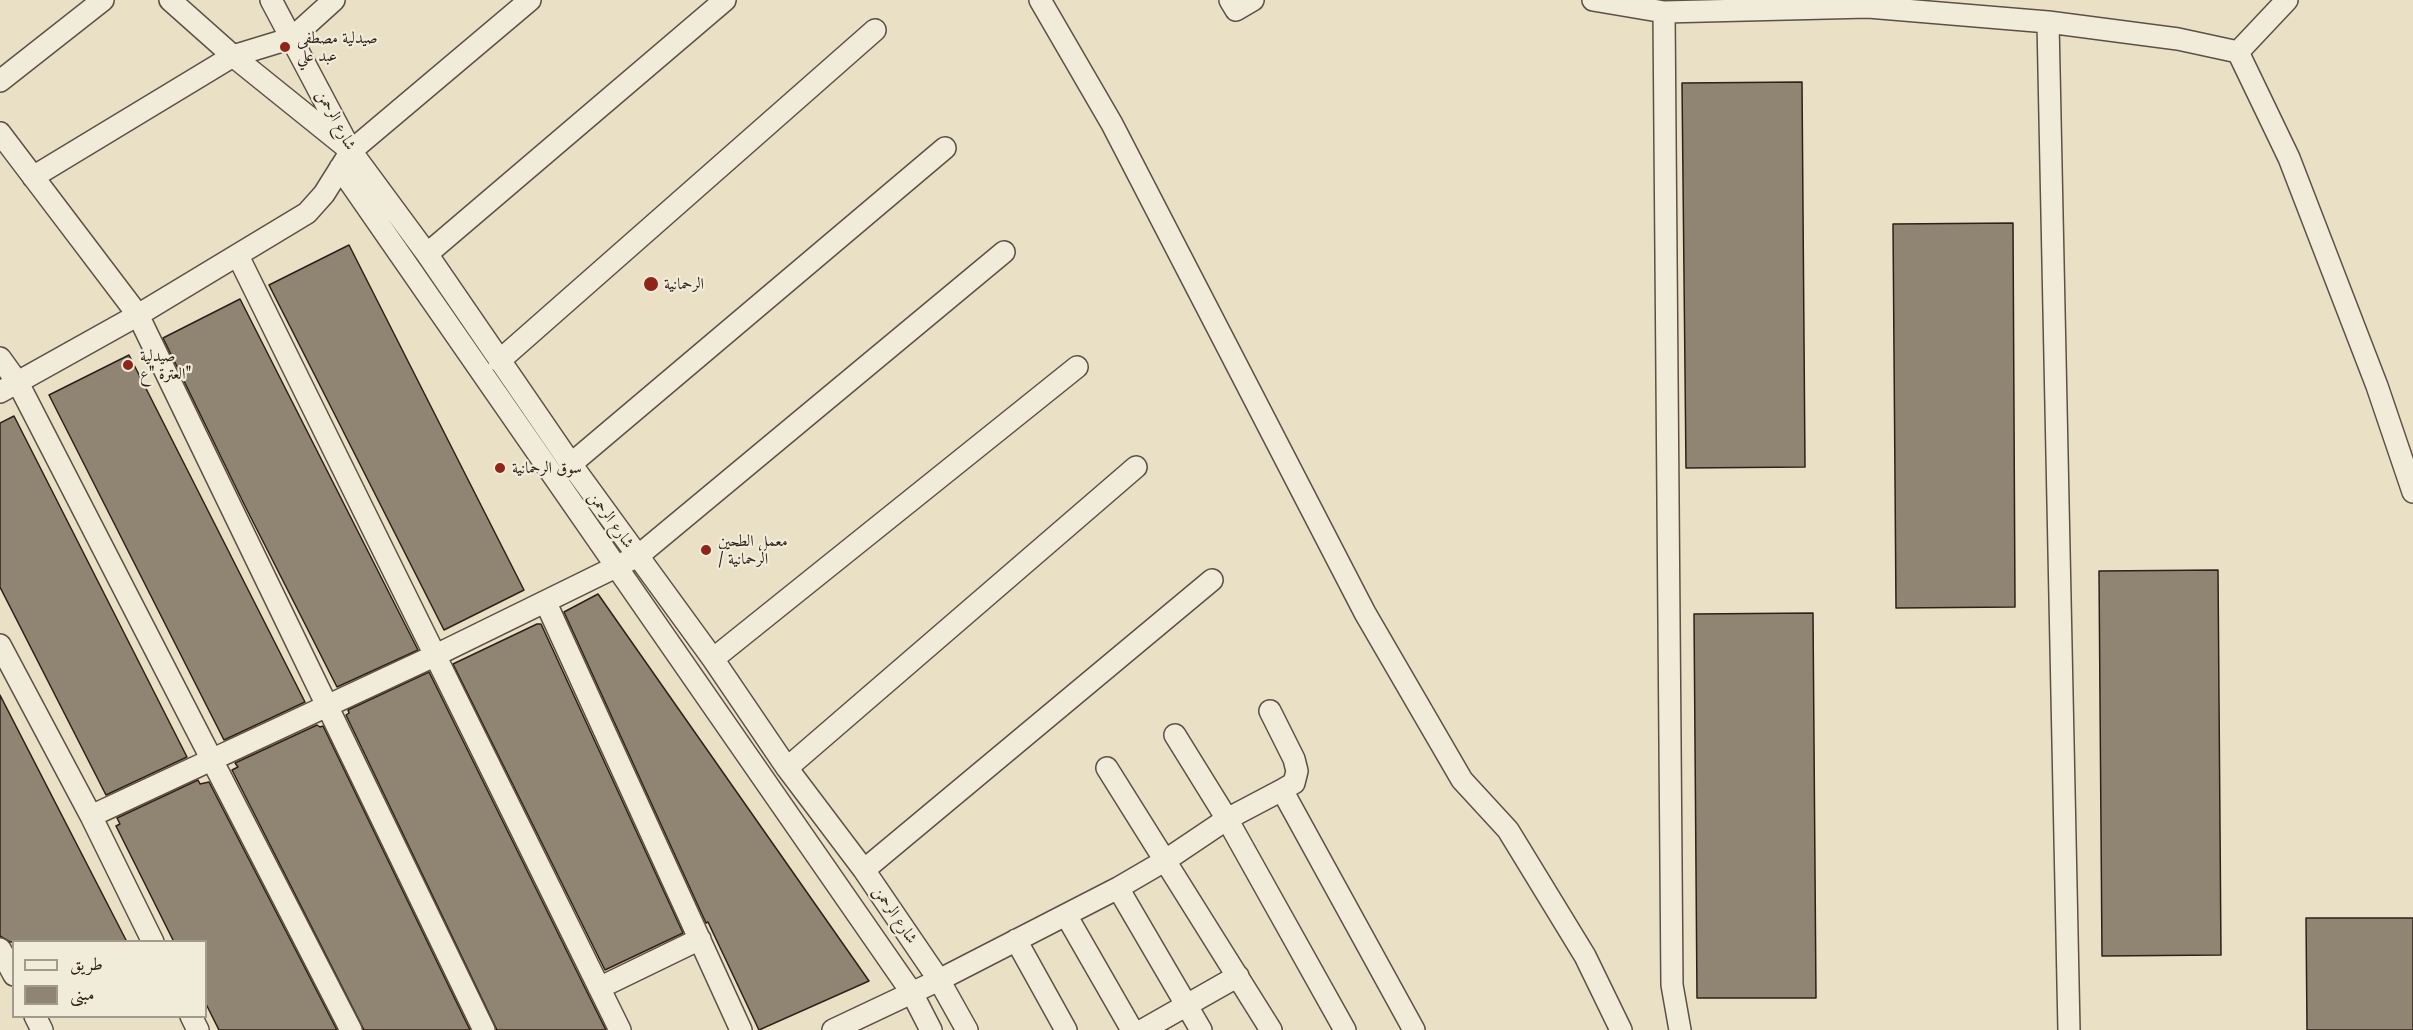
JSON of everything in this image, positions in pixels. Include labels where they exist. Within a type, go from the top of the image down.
[{"type":"street","points":[[0,81],[103,0]]},
{"type":"street","points":[[170,0],[346,159],[616,567],[912,993],[931,1030]]},
{"type":"street","name":"شارع الرحمن","points":[[271,0],[292,38],[346,159],[427,254],[571,464],[713,659],[787,768],[864,870],[939,980],[967,1030]]},
{"type":"street","points":[[33,177],[233,56],[292,38],[334,0]]},
{"type":"street","points":[[9,387],[138,315],[307,213],[324,194],[346,159],[530,0]]},
{"type":"street","points":[[427,254],[725,0]]},
{"type":"street","points":[[1040,0],[1112,124],[1365,613],[1462,780],[1508,830],[1585,956],[1621,1030]]},
{"type":"street","points":[[1230,0],[1236,10],[1253,0]]},
{"type":"street","points":[[1593,0],[1664,12],[1868,7],[2048,22],[2178,39],[2238,52]]},
{"type":"street","points":[[2238,52],[2287,0]]},
{"type":"street","points":[[1664,12],[1672,985],[1680,1030]]},
{"type":"street","points":[[2048,22],[2068,1030]]},
{"type":"street","points":[[499,361],[875,30]]},
{"type":"street","points":[[2238,52],[2289,158],[2377,386],[2413,492]]},
{"type":"street","points":[[0,133],[138,315],[484,1030]]},
{"type":"street","points":[[571,464],[945,148]]},
{"type":"street","points":[[91,816],[546,603],[638,556],[1004,252]]},
{"type":"street","points":[[238,256],[620,1030]]},
{"type":"street","points":[[0,358],[9,387],[212,758],[351,1030]]},
{"type":"street","points":[[713,659],[1077,368]]},
{"type":"street","points":[[787,768],[1136,468]]},
{"type":"street","points":[[864,870],[1212,580]]},
{"type":"street","points":[[546,603],[741,1030]]},
{"type":"street","points":[[0,645],[91,816],[152,940]]},
{"type":"street","points":[[833,1030],[939,980],[1118,888],[1166,860],[1227,819],[1294,783],[1297,771],[1294,759],[1270,711]]},
{"type":"street","points":[[1175,735],[1227,819],[1345,1030]]},
{"type":"street","points":[[1107,768],[1271,1030]]},
{"type":"street","points":[[1282,790],[1414,1030]]},
{"type":"street","points":[[1118,888],[1201,1030]]},
{"type":"street","points":[[1066,915],[1132,1030]]},
{"type":"street","points":[[599,988],[700,939]]},
{"type":"street","points":[[1016,940],[1066,1030]]},
{"type":"street","points":[[0,949],[12,971]]},
{"type":"street","points":[[1143,1030],[1238,976]]},
{"type":"building","points":[[1802,82],[1805,467],[1686,468],[1682,83]]},
{"type":"building","points":[[2013,223],[2015,607],[1896,608],[1893,224]]},
{"type":"building","points":[[349,245],[524,590],[444,630],[269,285]]},
{"type":"building","points":[[240,299],[418,650],[337,687],[163,338]]},
{"type":"building","points":[[129,355],[305,702],[224,740],[49,395]]},
{"type":"building","points":[[14,416],[187,757],[106,795],[0,587],[0,423]]},
{"type":"building","points":[[2218,570],[2221,955],[2102,956],[2099,571]]},
{"type":"building","points":[[598,594],[869,981],[759,1030],[708,922],[706,923],[564,612]]},
{"type":"building","points":[[1813,613],[1816,998],[1697,998],[1694,614]]},
{"type":"building","points":[[541,624],[683,933],[605,970],[453,664]]},
{"type":"building","points":[[429,672],[606,1030],[497,1030],[346,715],[349,713],[348,710]]},
{"type":"building","points":[[0,695],[126,940],[12,940],[10,942],[0,936]]},
{"type":"building","points":[[317,725],[323,726],[470,1030],[364,1030],[232,770],[238,767],[235,763]]},
{"type":"building","points":[[198,780],[200,784],[209,782],[337,1030],[219,1030],[207,1006],[207,940],[173,940],[116,826],[120,824],[117,818]]},
{"type":"building","points":[[2306,918],[2413,918],[2413,1030],[2307,1030]]},
{"type":"place","name":"صيدلية مصطفى عبد علي","points":[[285,47]]},
{"type":"place","name":"الرحمانية","points":[[651,284]]},
{"type":"place","name":"صيدلية العترة \"ع\"","points":[[128,365]]},
{"type":"place","name":"سوق الرحمانية","points":[[500,468]]},
{"type":"place","name":"معمل الطحين / الرحمانية","points":[[706,550]]}]
